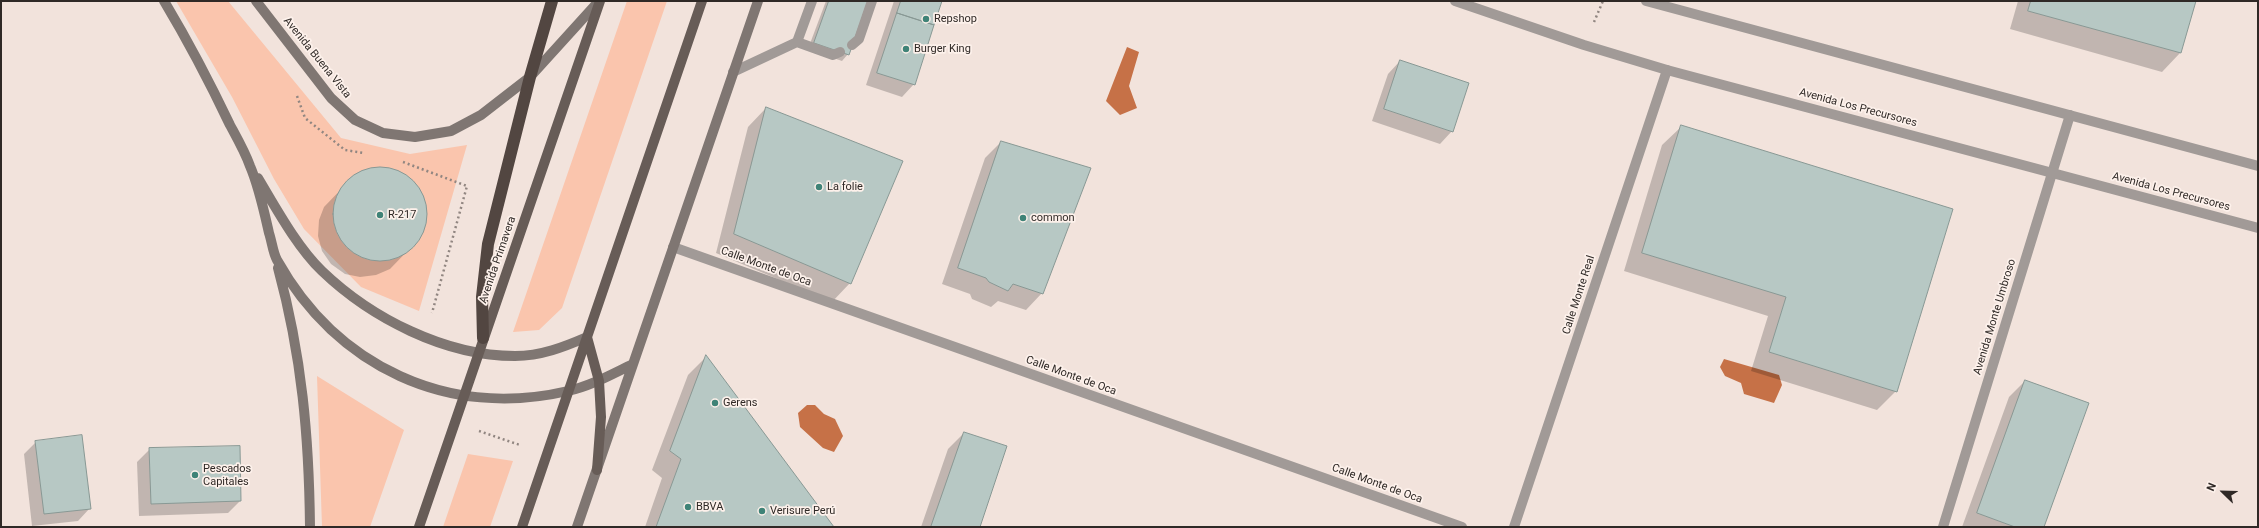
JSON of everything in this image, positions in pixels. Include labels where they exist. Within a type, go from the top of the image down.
[{"type":"highway","points":[[483,338],[482,296],[488,244],[530,77],[552,1]]},
{"type":"main road","points":[[164,1],[218,99],[251,166],[287,226],[321,270],[370,310],[426,338],[478,354],[516,356],[553,351],[587,337]]},
{"type":"main road","name":"Avenida Buena Vista","points":[[256,1],[331,98],[355,120],[383,134],[415,137],[451,131],[481,115],[530,77],[600,1]]},
{"type":"main road","name":"Avenida Primavera","points":[[419,527],[600,1]]},
{"type":"main road","points":[[522,527],[702,1]]},
{"type":"main road","points":[[577,527],[758,1]]},
{"type":"main road","points":[[251,166],[292,318],[299,363],[309,455],[310,527]]},
{"type":"main road","points":[[276,258],[306,305],[345,344],[376,365],[411,382],[463,396],[497,399],[532,397],[569,391],[600,380],[633,364]]},
{"type":"main road","points":[[587,337],[600,380],[602,417],[597,470]]},
{"type":"street","points":[[733,72],[797,42],[812,1]]},
{"type":"street","points":[[852,46],[859,39],[872,1]]},
{"type":"street","name":"Avenida Los Precursores","points":[[1455,1],[1584,45],[1667,70],[2258,228]]},
{"type":"street","points":[[1646,1],[2258,166]]},
{"type":"street","points":[[797,42],[833,55],[840,52]]},
{"type":"street","name":"Calle Monte Real","points":[[1514,527],[1667,70]]},
{"type":"street","name":"Avenida Monte Umbroso","points":[[1943,527],[2070,115]]},
{"type":"street","name":"Calle Monte de Oca","points":[[673,247],[1462,527]]},
{"type":"path","points":[[430,319],[467,186]]},
{"type":"path","points":[[479,431],[520,445]]},
{"type":"shaded area","points":[[176,1],[228,1],[341,138],[410,154],[467,145],[419,311],[361,287],[304,229],[274,179],[232,97]]},
{"type":"shaded area","points":[[627,1],[667,1],[562,308],[539,330],[513,332]]},
{"type":"shaded area","points":[[1127,47],[1139,52],[1129,86],[1137,108],[1120,115],[1106,101]]},
{"type":"shaded area","points":[[1724,359],[1779,375],[1782,385],[1774,403],[1744,394],[1741,383],[1725,376],[1720,367]]},
{"type":"shaded area","points":[[317,376],[404,430],[370,527],[322,527]]},
{"type":"shaded area","points":[[807,405],[815,405],[824,414],[835,419],[843,436],[834,452],[823,448],[800,427],[798,413]]},
{"type":"shaded area","points":[[468,454],[513,461],[490,527],[443,527]]},
{"type":"building","points":[[829,1],[868,1],[849,55],[814,43]]},
{"type":"building","name":"Repshop","points":[[901,1],[942,1],[934,25],[897,13]]},
{"type":"building","points":[[2031,1],[2196,1],[2181,53],[2028,11]]},
{"type":"building","name":"Burger King","points":[[897,13],[934,25],[915,85],[877,73]]},
{"type":"building","points":[[1400,60],[1469,83],[1453,132],[1384,109]]},
{"type":"building","name":"La folie","points":[[766,107],[903,161],[851,284],[734,234]]},
{"type":"building","points":[[1681,125],[1953,209],[1897,392],[1769,352],[1786,297],[1642,253]]},
{"type":"building","name":"common","points":[[1001,141],[1091,168],[1043,294],[1013,284],[1008,291],[989,282],[986,278],[958,268]]},
{"type":"building","name":"R-217","points":[[380,167],[398,171],[413,181],[423,196],[427,214],[423,232],[413,247],[398,257],[380,261],[362,257],[347,247],[337,232],[333,214],[337,196],[347,181],[362,171]]},
{"type":"building","name":"Gerens","points":[[706,355],[834,527],[656,527],[681,459],[670,451]]},
{"type":"building","points":[[2025,380],[2089,403],[2044,527],[2015,527],[1977,513]]},
{"type":"building","points":[[964,432],[1007,446],[980,527],[931,527]]},
{"type":"building","points":[[82,435],[91,509],[44,514],[35,441]]},
{"type":"building","name":"Pescados Capitales","points":[[240,446],[241,501],[151,504],[149,448]]},
{"type":"place","name":"Repshop","points":[[926,19]]},
{"type":"place","name":"Burger King","points":[[906,49]]},
{"type":"place","name":"La folie","points":[[819,187]]},
{"type":"place","name":"R-217","points":[[380,215]]},
{"type":"place","name":"common","points":[[1023,218]]},
{"type":"place","name":"Gerens","points":[[715,403]]},
{"type":"place","name":"Pescados Capitales","points":[[195,475]]},
{"type":"place","name":"BBVA","points":[[688,507]]},
{"type":"place","name":"Verisure Perú","points":[[762,511]]}]
